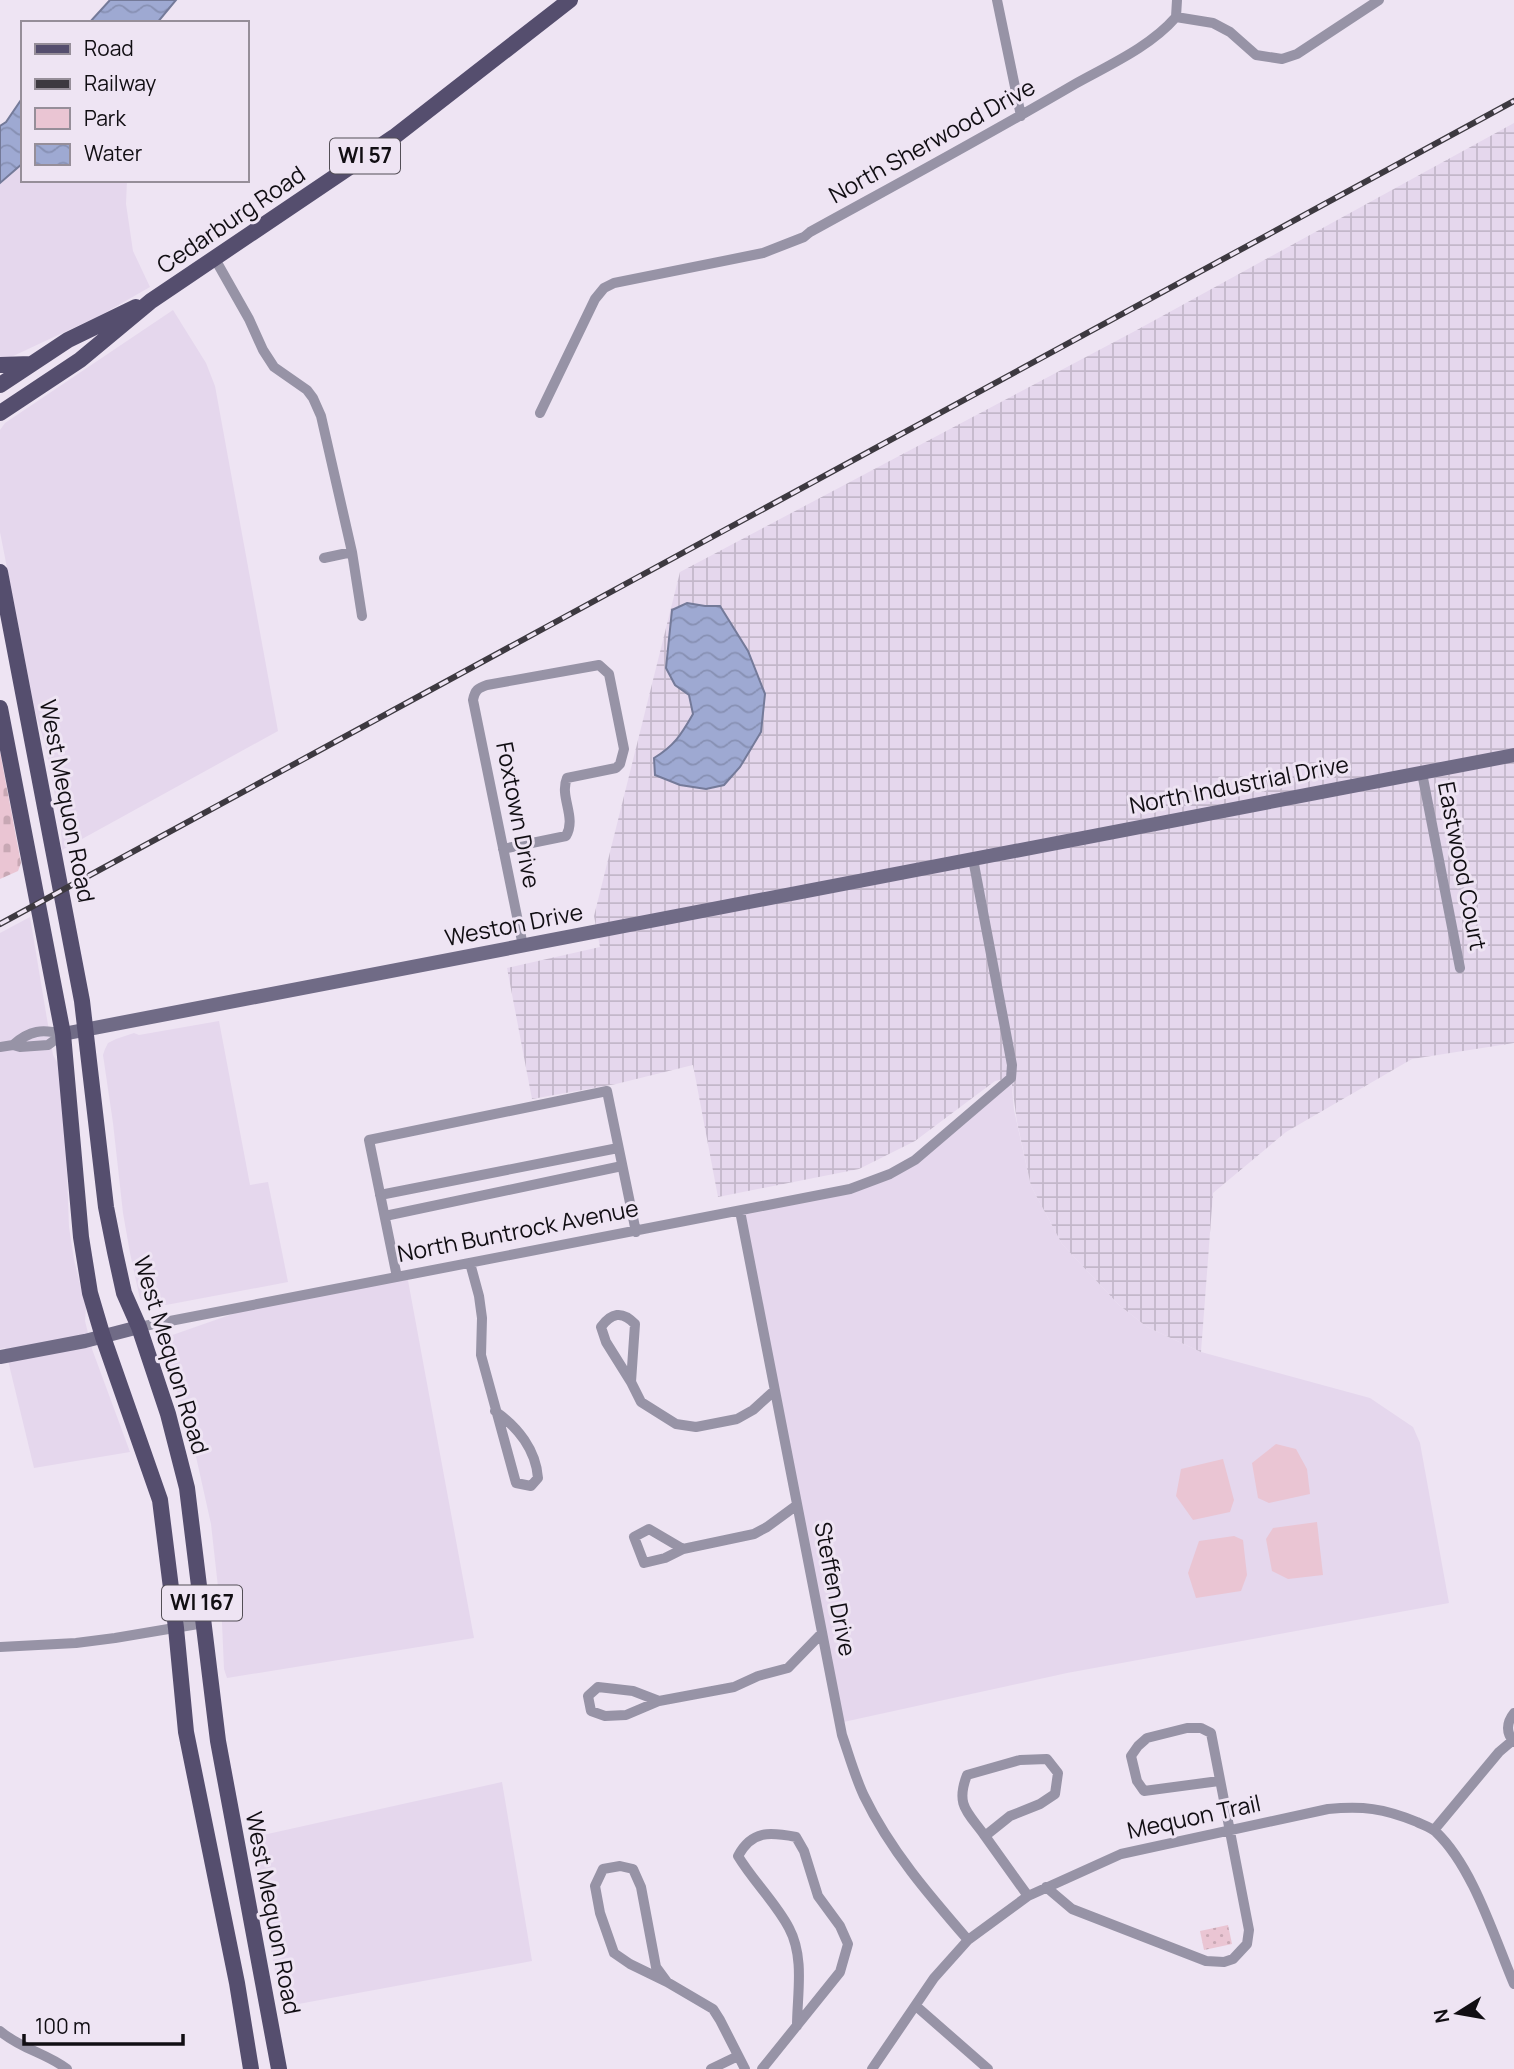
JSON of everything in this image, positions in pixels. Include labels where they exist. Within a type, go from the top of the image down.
[{"type":"main road","name":"Cedarburg Road","points":[[0,413],[80,360],[151,301],[394,137],[570,0]]},
{"type":"main road","name":"Cedarburg Road","points":[[0,385],[68,340],[151,301]]},
{"type":"main road","points":[[0,365],[32,364]]},
{"type":"main road","name":"West Mequon Road","points":[[0,572],[86,1031],[106,1207],[114,1252],[124,1293],[139,1327],[168,1415],[187,1488],[218,1741],[279,2069]]},
{"type":"main road","name":"West Mequon Road","points":[[0,708],[63,1034],[81,1237],[90,1293],[160,1500],[186,1732],[237,1983],[251,2069]]},
{"type":"main road","points":[[6,740],[31,736]]},
{"type":"main road","points":[[214,1870],[240,1864]]},
{"type":"street","points":[[997,0],[1021,116]]},
{"type":"street","points":[[1177,0],[1176,17],[1213,23],[1230,32],[1247,50],[1256,55],[1282,59],[1297,54],[1379,0]]},
{"type":"street","name":"North Sherwood Drive","points":[[540,413],[595,299],[604,288],[614,283],[763,253],[804,237],[1146,43],[1176,17]]},
{"type":"street","points":[[215,259],[274,367],[307,390],[321,416],[352,552],[362,616]]},
{"type":"street","points":[[324,558],[352,552]]},
{"type":"street","name":"Foxtown Drive","points":[[503,849],[566,836],[571,823],[565,788],[567,778],[616,768],[620,764],[624,749],[609,674],[599,665],[487,685],[475,692],[473,700],[503,849],[523,946]]},
{"type":"street","name":"North Industrial Drive","points":[[973,859],[1514,755]]},
{"type":"street","name":"Eastwood Court","points":[[1422,773],[1460,968]]},
{"type":"street","name":"Weston Drive","points":[[63,1034],[973,859]]},
{"type":"street","name":"North Buntrock Avenue","points":[[0,1357],[103,1337],[139,1327],[850,1189],[890,1174],[915,1160],[1011,1078],[1012,1065],[973,859]]},
{"type":"street","points":[[0,1047],[13,1045],[27,1034],[46,1030],[63,1034]]},
{"type":"street","points":[[397,1277],[369,1140],[607,1091],[636,1232]]},
{"type":"street","points":[[380,1195],[618,1148]]},
{"type":"street","points":[[385,1216],[622,1166]]},
{"type":"street","name":"Steffen Drive","points":[[740,1211],[842,1735],[863,1795],[891,1844],[921,1886],[968,1940]]},
{"type":"street","points":[[470,1263],[482,1318],[481,1355],[495,1411],[516,1483],[531,1486],[538,1478],[537,1462],[511,1422],[495,1411]]},
{"type":"street","points":[[631,1382],[635,1324],[629,1318],[618,1314],[608,1318],[601,1327],[606,1342],[641,1402],[676,1424],[696,1427],[737,1419],[774,1391]]},
{"type":"street","points":[[683,1549],[754,1534],[797,1505]]},
{"type":"street","points":[[0,1647],[115,1639],[204,1623]]},
{"type":"street","points":[[659,1701],[633,1690],[598,1687],[588,1696],[591,1711],[605,1716],[626,1714],[659,1701],[734,1687],[758,1676],[788,1668],[822,1633]]},
{"type":"street","points":[[1434,1830],[1499,1752],[1513,1742],[1507,1728],[1514,1713]]},
{"type":"street","points":[[1046,1887],[1072,1909],[1137,1935],[1206,1961],[1224,1962],[1233,1959],[1247,1944],[1249,1930],[1211,1733],[1201,1728],[1187,1728],[1147,1738],[1131,1756],[1137,1781],[1144,1791],[1219,1781]]},
{"type":"street","points":[[985,1836],[1010,1816],[1040,1804],[1055,1794],[1058,1773],[1047,1759],[1020,1760],[967,1776],[961,1790],[963,1805],[985,1836],[1028,1896]]},
{"type":"street","name":"Mequon Trail","points":[[872,2069],[934,1978],[968,1940],[1028,1896],[1121,1854],[1328,1810],[1358,1807],[1387,1811],[1434,1830],[1466,1872],[1514,1984]]},
{"type":"street","points":[[762,2069],[797,2026],[840,1972],[848,1944],[840,1926],[818,1896],[804,1851],[796,1837],[776,1833],[757,1836],[744,1845],[738,1856],[790,1930],[797,1954],[797,2026]]},
{"type":"street","points":[[667,1982],[656,1967],[641,1887],[633,1869],[620,1866],[603,1869],[595,1886],[600,1913],[614,1953],[713,2009],[745,2069]]},
{"type":"street","points":[[916,2006],[988,2069]]},
{"type":"street","points":[[0,2031],[24,2049],[60,2063],[67,2069]]},
{"type":"street","points":[[711,2069],[738,2056]]},
{"type":"shaded area","points":[[1514,123],[1514,1043],[1412,1059],[1286,1132],[1213,1193],[1201,1352],[1147,1327],[1119,1305],[1062,1244],[1031,1186],[1017,1122],[1011,1078],[995,1081],[915,1141],[859,1169],[718,1197],[693,1065],[616,1084],[532,1099],[507,968],[600,947],[594,916],[680,572],[1135,331]]},
{"type":"shaded area","points":[[21,165],[21,182],[127,182],[126,204],[133,251],[150,287],[101,315],[9,358],[0,359],[0,183]]},
{"type":"shaded area","points":[[173,310],[206,363],[215,386],[278,731],[62,850],[61,827],[45,744],[35,712],[0,532],[0,430],[5,423]]},
{"type":"shaded area","points":[[30,917],[53,1055],[58,1064],[66,1147],[69,1227],[86,1307],[85,1321],[92,1349],[130,1452],[34,1468],[5,1348],[0,1349],[0,933]]},
{"type":"shaded area","points":[[219,1021],[250,1185],[268,1182],[288,1282],[166,1305],[140,1299],[123,1213],[103,1055],[108,1043],[134,1033],[139,1035]]},
{"type":"shaded area","points":[[1011,1078],[1014,1110],[1031,1186],[1062,1244],[1119,1305],[1147,1327],[1201,1352],[1370,1398],[1413,1427],[1420,1443],[1449,1603],[1067,1673],[839,1723],[740,1211],[890,1174]]},
{"type":"shaded area","points":[[407,1275],[474,1638],[227,1678],[211,1524],[195,1452],[161,1339],[264,1303]]},
{"type":"shaded area","points":[[502,1782],[532,1961],[282,2007],[249,1838]]},
{"type":"green space","points":[[0,752],[21,863],[18,871],[0,879]]},
{"type":"green space","points":[[1276,1444],[1296,1449],[1307,1469],[1310,1494],[1269,1503],[1258,1498],[1252,1463]]},
{"type":"green space","points":[[1223,1459],[1234,1500],[1230,1512],[1193,1520],[1176,1496],[1181,1469]]},
{"type":"green space","points":[[1317,1522],[1323,1575],[1288,1579],[1272,1571],[1266,1539],[1273,1528]]},
{"type":"green space","points":[[1234,1536],[1243,1540],[1247,1575],[1241,1591],[1196,1598],[1188,1573],[1199,1541]]},
{"type":"green space","points":[[1228,1925],[1232,1944],[1204,1950],[1200,1931]]},
{"type":"water","points":[[110,0],[176,0],[159,21],[91,21]]},
{"type":"water","points":[[21,100],[21,165],[0,183],[0,126],[6,122]]},
{"type":"water","points":[[687,603],[720,606],[748,651],[765,694],[761,732],[740,767],[724,785],[706,789],[680,785],[655,775],[654,758],[677,739],[693,714],[689,695],[675,685],[666,668],[672,610]]},
{"type":"railway","points":[[0,924],[1514,101]]}]
